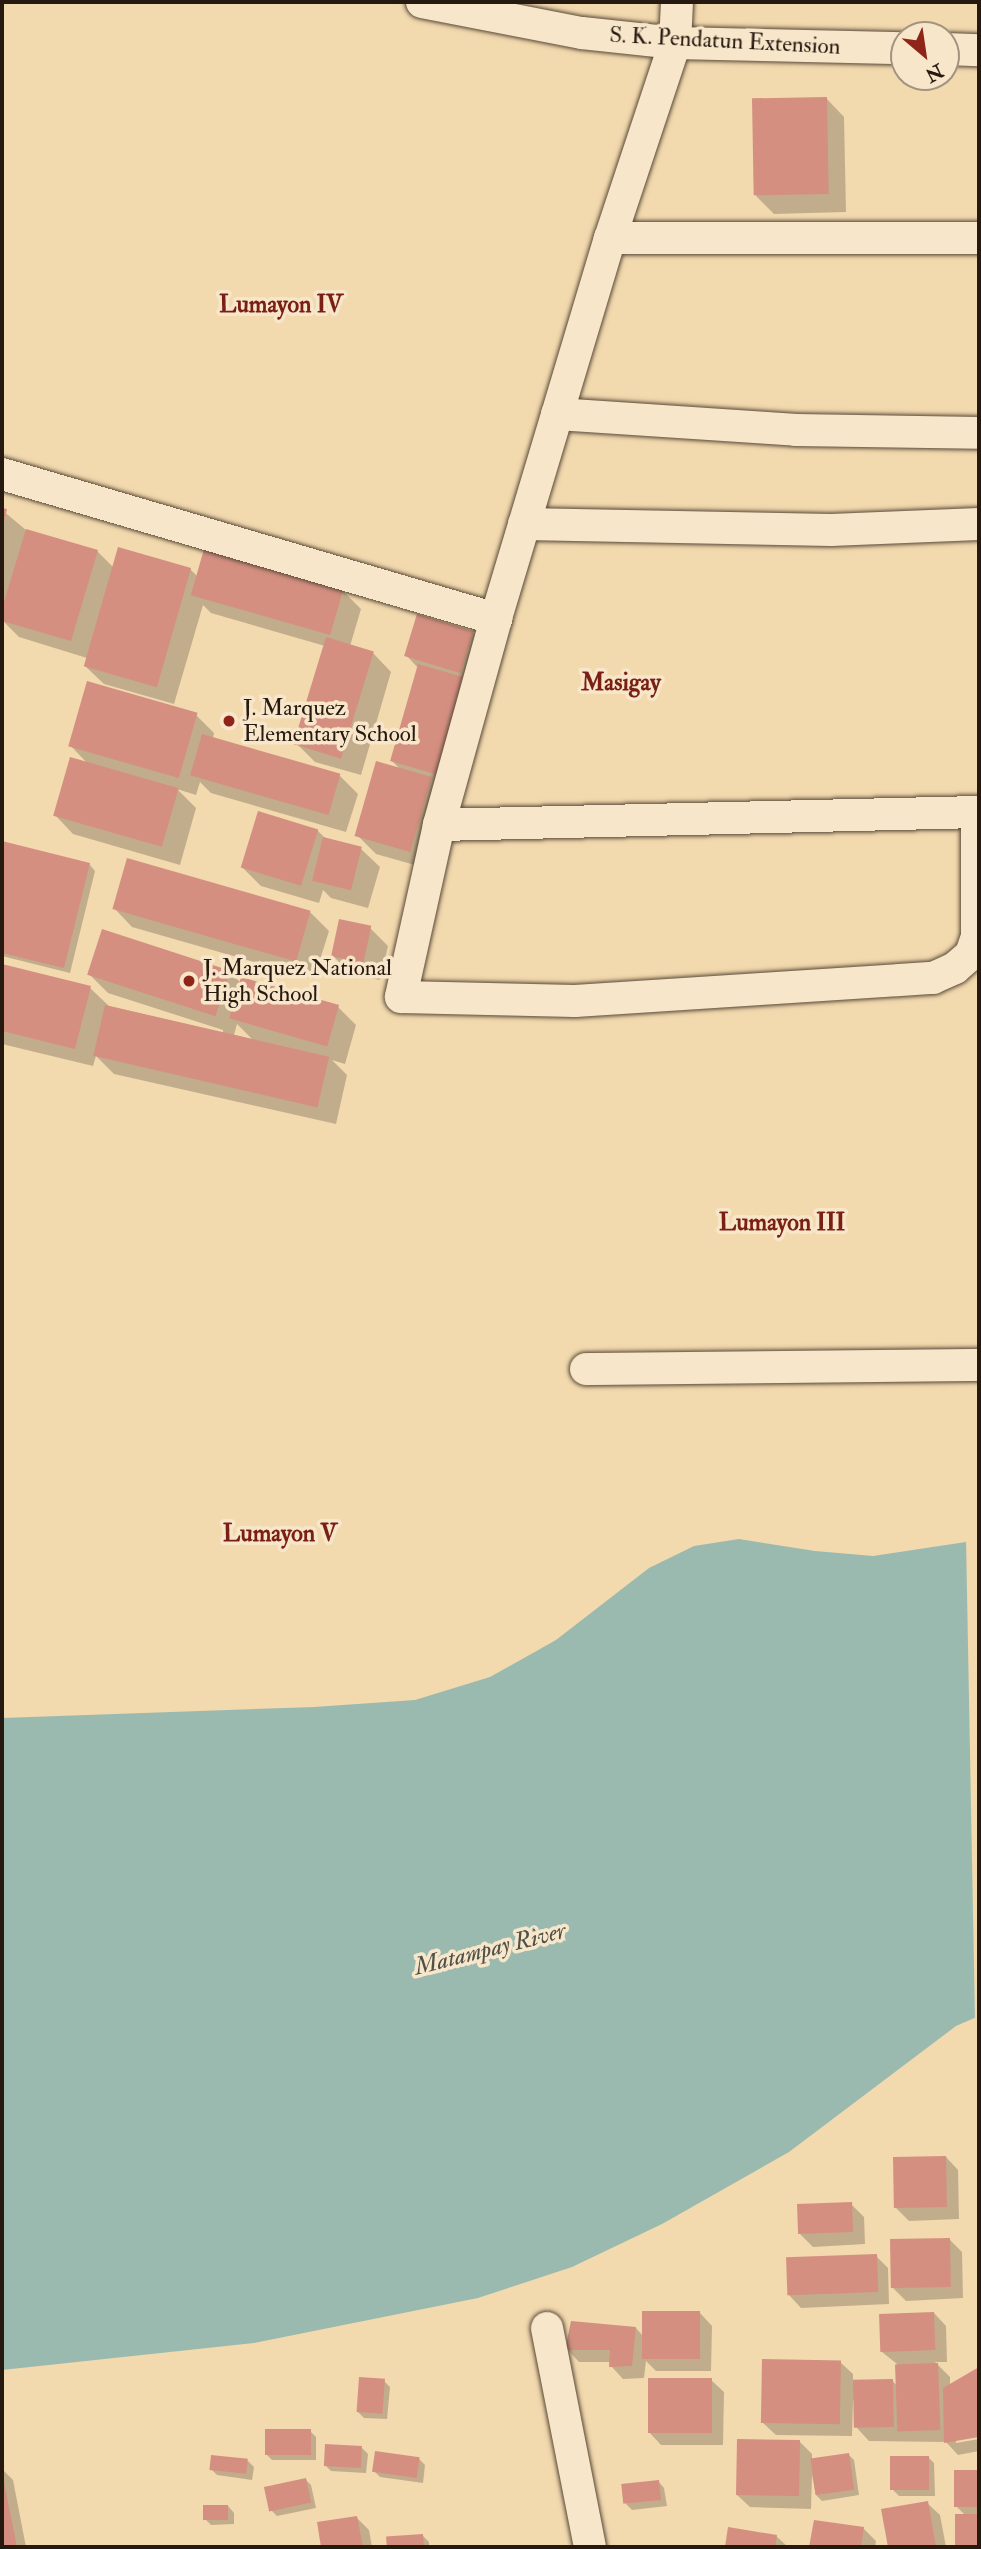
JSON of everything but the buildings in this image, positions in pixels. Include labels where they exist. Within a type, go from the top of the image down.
[{"type":"street","name":"S. K. Pendatun Extension","points":[[422,2],[582,33],[675,43],[890,48]]},
{"type":"street","points":[[439,825],[978,813],[977,937],[971,954],[955,968],[933,978],[575,1001],[401,997],[439,825],[496,619],[610,239],[675,43],[677,2]]},
{"type":"street","points":[[960,49],[979,50]]},
{"type":"street","points":[[610,239],[979,238]]},
{"type":"street","points":[[557,414],[796,430],[979,433]]},
{"type":"street","points":[[2,474],[496,619]]},
{"type":"street","points":[[524,524],[831,530],[979,524]]},
{"type":"street","points":[[586,1369],[979,1365]]},
{"type":"street","points":[[547,2328],[590,2547]]},
{"type":"water","name":"Matampay River","points":[[739,1539],[815,1551],[873,1556],[979,1540],[979,2016],[956,2026],[789,2152],[662,2224],[572,2267],[478,2298],[254,2343],[2,2370],[2,1718],[314,1707],[415,1700],[490,1677],[556,1640],[649,1568],[694,1546]]},
{"type":"pier","points":[[979,1536],[979,2019],[975,2020],[966,1538]]},
{"type":"place","name":"J. Marquez Elementary School","points":[[229,721]]},
{"type":"place","name":"J. Marquez National High School","points":[[189,981]]},
{"type":"district","name":"Lumayon IV","points":[[281,305]]},
{"type":"district","name":"Masigay","points":[[621,683]]},
{"type":"district","name":"Lumayon III","points":[[782,1223]]},
{"type":"district","name":"Lumayon V","points":[[280,1534]]}]
